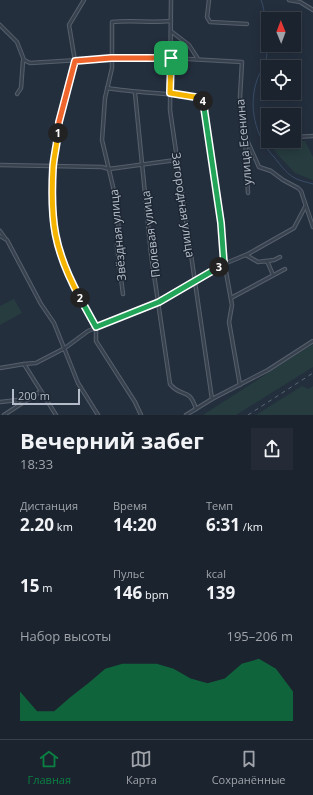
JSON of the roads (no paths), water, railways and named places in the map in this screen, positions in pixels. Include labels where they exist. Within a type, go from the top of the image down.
[{"type":"street","points":[[84,0],[69,25],[75,61],[59,122],[53,165],[52,221],[62,260],[96,327],[96,341],[135,402],[141,415]]},
{"type":"street","points":[[171,58],[172,0]]},
{"type":"street","points":[[209,0],[208,17],[210,22],[247,24]]},
{"type":"street","points":[[289,0],[300,2],[313,10]]},
{"type":"street","points":[[111,58],[112,22],[128,20],[149,23],[171,21]]},
{"type":"street","points":[[0,25],[17,42],[24,60],[21,88],[17,94]]},
{"type":"street","points":[[171,32],[189,45],[198,60]]},
{"type":"street","name":"улица Есенина","points":[[24,60],[30,63],[111,58],[171,58],[242,62],[240,97],[245,136],[248,193]]},
{"type":"street","name":"Звёздная улица","points":[[111,58],[112,68],[105,98],[102,140],[115,197],[119,230],[117,246],[123,294]]},
{"type":"street","name":"Загородная улица","points":[[171,58],[170,110],[176,160],[212,399]]},
{"type":"street","points":[[22,71],[30,63]]},
{"type":"street","points":[[107,88],[135,93],[170,93],[201,98],[204,102],[221,223],[224,264],[232,306],[229,322],[240,385]]},
{"type":"street","name":"Полевая улица","points":[[135,93],[151,254],[170,384],[176,391],[188,394],[193,400],[196,409]]},
{"type":"street","points":[[245,136],[259,167],[271,171],[301,191],[305,207],[313,227]]},
{"type":"street","points":[[301,137],[313,136]]},
{"type":"street","points":[[0,165],[53,165],[102,167],[109,169],[176,160]]},
{"type":"street","points":[[0,368],[36,363],[64,348],[96,327],[159,302],[224,264],[246,255],[294,228],[305,207]]},
{"type":"street","points":[[0,231],[7,240],[41,304],[54,323],[78,383],[98,415]]},
{"type":"street","points":[[0,236],[7,240]]},
{"type":"street","points":[[246,255],[258,262],[280,257]]},
{"type":"street","points":[[265,261],[268,263],[273,275]]},
{"type":"street","points":[[231,298],[285,269]]},
{"type":"street","points":[[186,415],[212,399],[268,370],[313,341]]},
{"type":"street","points":[[24,364],[56,415]]},
{"type":"street","points":[[4,415],[41,391]]},
{"type":"street","points":[[0,402],[29,398]]},
{"type":"waterway","points":[[261,0],[266,21],[267,55],[254,90],[253,111],[255,121],[267,149],[285,170],[295,178],[313,184]]},
{"type":"railway","points":[[248,415],[313,373]]}]
